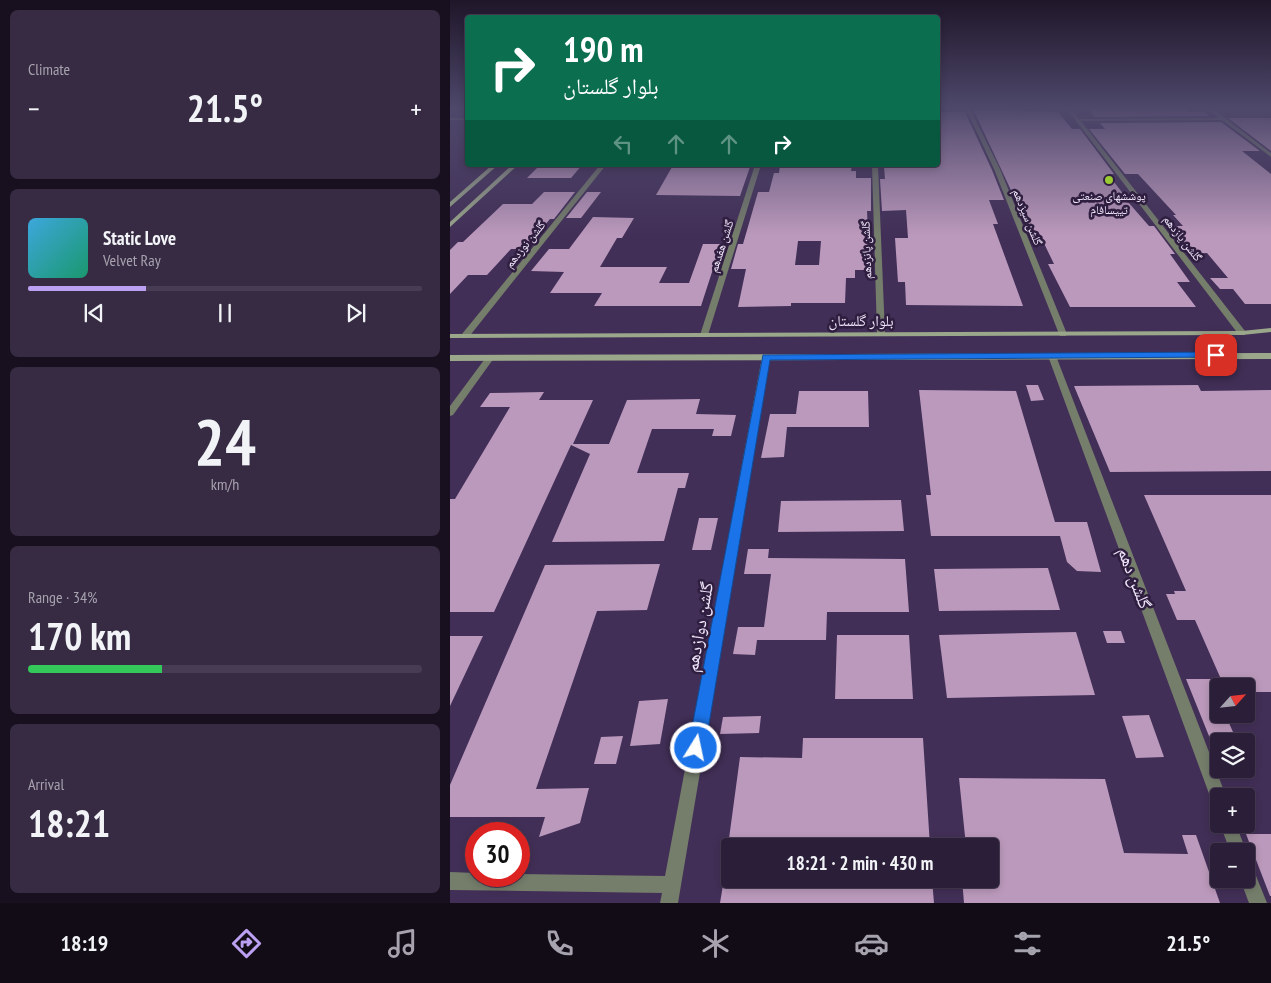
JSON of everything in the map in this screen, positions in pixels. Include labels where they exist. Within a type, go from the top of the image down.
[{"type":"street","name":"گلشن سیزدهم","points":[[988,151],[1063,334]]},
{"type":"street","name":"گلشن یازدهم","points":[[1101,151],[1242,334]]},
{"type":"street","points":[[450,205],[493,167]]},
{"type":"street","points":[[450,225],[512,167]]},
{"type":"street","name":"گلشن نوزدهم","points":[[465,336],[601,167]]},
{"type":"street","name":"گلشن هفدهم","points":[[704,334],[757,167]]},
{"type":"street","name":"گلشن پانزدهم","points":[[874,167],[881,334]]},
{"type":"street","name":"بلوار گلستان","points":[[450,336],[1242,334],[1271,330]]},
{"type":"street","name":"گلشن دهم","points":[[1052,356],[1215,788]]},
{"type":"street","points":[[450,358],[1271,356]]},
{"type":"street","name":"گلشن دوازدهم","points":[[669,903],[766,357]]},
{"type":"street","points":[[450,413],[490,358]]},
{"type":"street","points":[[450,881],[672,885]]},
{"type":"street","points":[[1252,888],[1258,903]]},
{"type":"shaded area","points":[[450,151],[465,151],[465,167],[940,167],[940,151],[1271,151],[1271,903],[450,903]]},
{"type":"building","points":[[940,151],[983,151],[1004,200],[989,200],[998,224],[993,224],[1023,306],[906,305],[905,282],[898,282],[895,238],[908,238],[906,210],[882,211],[880,179],[885,179],[884,167],[940,167]]},
{"type":"building","points":[[993,151],[1097,151],[1114,174],[1108,174],[1124,195],[1122,195],[1149,226],[1154,226],[1175,254],[1170,254],[1190,282],[1177,282],[1196,307],[1070,307],[1048,264],[1054,264],[1039,233],[1031,233]]},
{"type":"building","points":[[1107,151],[1242,151],[1271,174],[1271,304],[1245,304],[1233,289],[1220,289],[1210,278],[1228,278],[1207,253],[1187,254],[1166,226],[1183,226],[1173,215],[1176,215],[1138,174],[1125,174]]},
{"type":"building","points":[[538,167],[580,167],[571,178],[527,178]]},
{"type":"building","points":[[672,167],[750,167],[740,196],[656,195]]},
{"type":"building","points":[[780,167],[852,167],[851,171],[856,171],[856,178],[871,178],[871,211],[867,211],[870,270],[855,270],[855,278],[846,278],[845,303],[791,303],[791,306],[738,307],[746,269],[731,269],[738,244],[743,244],[758,192],[769,192],[774,173],[779,173]],"holes":[[[798,241],[821,241],[819,265],[795,265]]]},
{"type":"building","points":[[544,192],[575,192],[554,219],[550,219],[525,249],[511,249],[487,275],[468,275],[450,294],[450,250],[458,242],[463,242],[503,204],[532,204]]},
{"type":"building","points":[[587,192],[601,192],[581,218],[566,218]]},
{"type":"building","points":[[593,217],[634,218],[622,238],[617,238],[600,267],[667,267],[659,283],[689,283],[703,244],[727,244],[719,269],[713,269],[701,306],[594,306],[602,293],[550,293],[564,272],[531,271],[549,249],[569,249]]},
{"type":"building","points":[[1026,385],[1038,385],[1044,400],[1031,401]]},
{"type":"building","points":[[1198,385],[1201,391],[1271,390],[1271,471],[1110,472],[1074,386]]},
{"type":"building","points":[[919,390],[1016,391],[1055,522],[1087,522],[1101,572],[1077,571],[1067,562],[1060,536],[931,536],[926,495],[931,495]]},
{"type":"building","points":[[799,391],[868,391],[869,427],[787,427],[784,457],[761,458],[770,414],[796,414]]},
{"type":"building","points":[[544,392],[539,400],[593,400],[573,444],[609,444],[627,400],[700,399],[696,414],[736,415],[731,436],[712,436],[714,429],[652,429],[637,473],[689,473],[685,488],[678,488],[664,541],[552,542],[590,454],[571,445],[494,612],[450,612],[450,499],[455,499],[510,407],[480,407],[490,393]]},
{"type":"building","points":[[1144,495],[1271,495],[1271,692],[1255,692],[1255,678],[1220,678],[1195,620],[1177,620],[1166,594],[1175,594],[1174,591],[1186,591]]},
{"type":"building","points":[[901,500],[904,531],[778,532],[781,501]]},
{"type":"building","points":[[699,518],[718,518],[711,550],[692,550]]},
{"type":"building","points":[[748,549],[769,549],[768,558],[905,559],[909,612],[827,612],[826,640],[757,640],[755,655],[733,654],[738,627],[764,627],[771,574],[744,574]]},
{"type":"building","points":[[660,564],[647,610],[597,611],[536,789],[589,788],[580,823],[539,837],[545,817],[450,817],[450,785],[545,565]]},
{"type":"building","points":[[1048,568],[1060,610],[939,611],[934,569]]},
{"type":"building","points":[[1103,631],[1121,631],[1125,643],[1107,643]]},
{"type":"building","points":[[1076,632],[1095,695],[947,698],[939,635]]},
{"type":"building","points":[[837,635],[909,635],[913,699],[835,699]]},
{"type":"building","points":[[450,636],[483,636],[450,706]]},
{"type":"building","points":[[1186,679],[1210,679],[1210,723],[1229,723],[1233,733],[1210,733],[1210,739]]},
{"type":"building","points":[[668,699],[660,744],[630,746],[639,701]]},
{"type":"building","points":[[1149,715],[1164,757],[1136,758],[1122,716]]},
{"type":"building","points":[[761,716],[759,733],[720,734],[723,717]]},
{"type":"building","points":[[623,736],[616,764],[594,764],[601,737]]},
{"type":"building","points":[[803,738],[923,738],[929,838],[729,838],[740,757],[802,758]]},
{"type":"building","points":[[959,778],[1105,779],[1124,853],[1188,854],[1182,835],[1196,835],[1210,875],[1210,888],[1215,888],[1220,903],[964,903],[963,888],[999,888],[999,838],[965,838]]},
{"type":"building","points":[[1246,834],[1271,834],[1271,896],[1255,857],[1255,843],[1249,843]]},
{"type":"building","points":[[722,888],[933,888],[934,903],[720,903]]},
{"type":"place","name":"پوششهای صنعتی تییسافام","points":[[1109,180]]},
{"type":"route","points":[[696,748],[766,357],[1216,355]]}]
